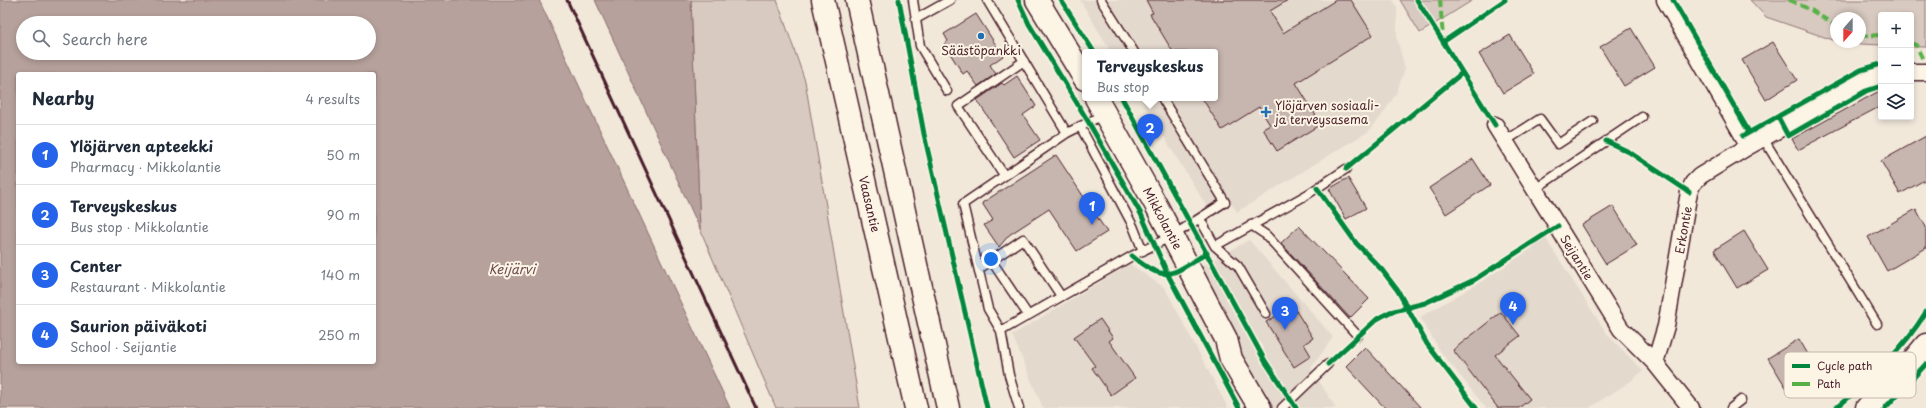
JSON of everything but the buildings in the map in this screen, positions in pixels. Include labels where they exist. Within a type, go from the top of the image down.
[{"type":"main road","name":"Vaasantie","points":[[823,0],[916,408]]},
{"type":"main road","points":[[856,0],[948,408]]},
{"type":"main road","points":[[1037,0],[1082,74]]},
{"type":"main road","name":"Mikkolantie","points":[[1101,106],[1226,339],[1231,359],[1260,408]]},
{"type":"main road","name":"Mikkolantie","points":[[1226,339],[1238,350],[1276,408]]},
{"type":"main road","points":[[1916,357],[1926,345]]},
{"type":"main road","points":[[1875,406],[1882,398]]},
{"type":"street","points":[[1665,0],[1748,146]]},
{"type":"street","points":[[1914,72],[1926,72]]},
{"type":"street","name":"Erkontie","points":[[1655,363],[1666,326],[1689,192],[1693,183],[1700,176],[1748,146],[1863,82],[1878,76]]},
{"type":"street","name":"Seijantie","points":[[1495,125],[1622,329],[1655,363]]},
{"type":"street","points":[[1655,363],[1691,408]]},
{"type":"lane","points":[[913,0],[920,46],[947,91]]},
{"type":"lane","points":[[916,19],[950,0]]},
{"type":"lane","points":[[987,0],[1066,133]]},
{"type":"lane","points":[[1101,0],[1132,49]]},
{"type":"lane","points":[[1004,175],[958,106],[1024,61]]},
{"type":"lane","points":[[1001,331],[1061,296],[1172,236],[1225,202],[1164,101]]},
{"type":"lane","points":[[1019,408],[1009,375],[1001,331],[988,309],[963,204],[1066,133],[1080,126],[1101,106]]},
{"type":"lane","points":[[1535,189],[1642,117]]},
{"type":"lane","points":[[1505,142],[1540,119],[1558,144],[1593,121]]},
{"type":"lane","points":[[1080,126],[1133,226],[1143,251]]},
{"type":"lane","points":[[1763,138],[1877,324]]},
{"type":"lane","points":[[1215,246],[1308,194],[1346,169]]},
{"type":"lane","points":[[1200,219],[1215,246],[1238,266],[1266,314]]},
{"type":"lane","points":[[1251,225],[1266,235],[1358,336]]},
{"type":"lane","points":[[979,269],[1023,239],[1061,296]]},
{"type":"lane","points":[[992,260],[1028,315]]},
{"type":"lane","points":[[1282,408],[1328,364]]},
{"type":"lane","points":[[1731,408],[1741,400]]},
{"type":"shaded area","points":[[691,0],[777,0],[805,81],[860,408],[776,408],[700,229]]},
{"type":"shaded area","name":"Ylöjärven sosiaali- ja terveysasema","points":[[1080,0],[1393,0],[1397,7],[1397,39],[1405,68],[1396,94],[1381,117],[1369,131],[1237,212],[1231,203],[1212,215],[1142,101],[1218,101],[1218,49],[1109,49]]},
{"type":"shaded area","points":[[1400,0],[1473,0],[1420,33]]},
{"type":"shaded area","points":[[1750,0],[1926,0],[1926,47],[1914,47],[1914,12],[1878,12],[1878,45],[1866,44],[1866,12],[1830,12],[1830,39],[1766,17]]},
{"type":"shaded area","points":[[1546,239],[1607,334],[1643,371],[1631,381],[1589,408],[1486,408],[1441,352],[1420,317],[1479,283]]},
{"type":"shaded area","points":[[1249,240],[1333,337],[1311,368],[1336,408],[1252,408],[1181,278]]},
{"type":"shaded area","points":[[1130,264],[1165,288],[1228,408],[1043,408],[1012,335]]},
{"type":"water","name":"Keijärvi","points":[[0,0],[539,0],[730,408],[0,408]]},
{"type":"water","points":[[595,0],[691,0],[700,229]]},
{"type":"railway","points":[[567,0],[756,408]]},
{"type":"marked path","points":[[1440,0],[1443,38]]},
{"type":"marked path","points":[[1789,0],[1811,10],[1830,22]]},
{"type":"marked path","points":[[1866,36],[1878,35]]},
{"type":"marked path","points":[[1914,44],[1916,45],[1924,62]]},
{"type":"cycle path","points":[[899,0],[924,134],[987,408]]},
{"type":"cycle path","points":[[1018,0],[1029,24],[1089,123],[1141,214],[1168,275],[1239,408]]},
{"type":"cycle path","points":[[1061,0],[1092,49]]},
{"type":"cycle path","points":[[1417,0],[1495,125]]},
{"type":"cycle path","points":[[1443,42],[1505,0]]},
{"type":"cycle path","points":[[1673,0],[1749,132]]},
{"type":"cycle path","points":[[1743,136],[1861,70],[1878,65]]},
{"type":"cycle path","points":[[1346,169],[1462,73]]},
{"type":"cycle path","points":[[1778,117],[1788,136],[1866,91],[1878,87]]},
{"type":"cycle path","points":[[1124,101],[1265,361],[1296,408]]},
{"type":"cycle path","points":[[1606,141],[1629,152],[1689,192]]},
{"type":"cycle path","points":[[1317,188],[1356,243],[1382,270],[1398,291],[1427,344],[1476,408]]},
{"type":"cycle path","points":[[1328,364],[1377,319],[1390,312],[1425,303],[1474,280],[1558,226]]},
{"type":"cycle path","points":[[1132,256],[1153,271],[1169,273],[1177,271],[1207,253]]},
{"type":"cycle path","points":[[1896,352],[1926,312]]},
{"type":"cycle path","points":[[1916,375],[1926,364]]},
{"type":"cycle path","points":[[1836,408],[1848,398]]},
{"type":"cycle path","points":[[1885,408],[1894,398]]},
{"type":"place","name":"Säästöpankki","points":[[981,36]]},
{"type":"place","name":"Ylöjärven sosiaali- ja terveysasema","points":[[1266,112]]},
{"type":"place","name":"Terveyskeskus","points":[[1150,147]]},
{"type":"place","name":"Ylöjärven apteekki","points":[[1092,225]]},
{"type":"place","name":"Saurion päiväkoti","points":[[1513,325]]},
{"type":"place","name":"Center","points":[[1285,330]]}]
